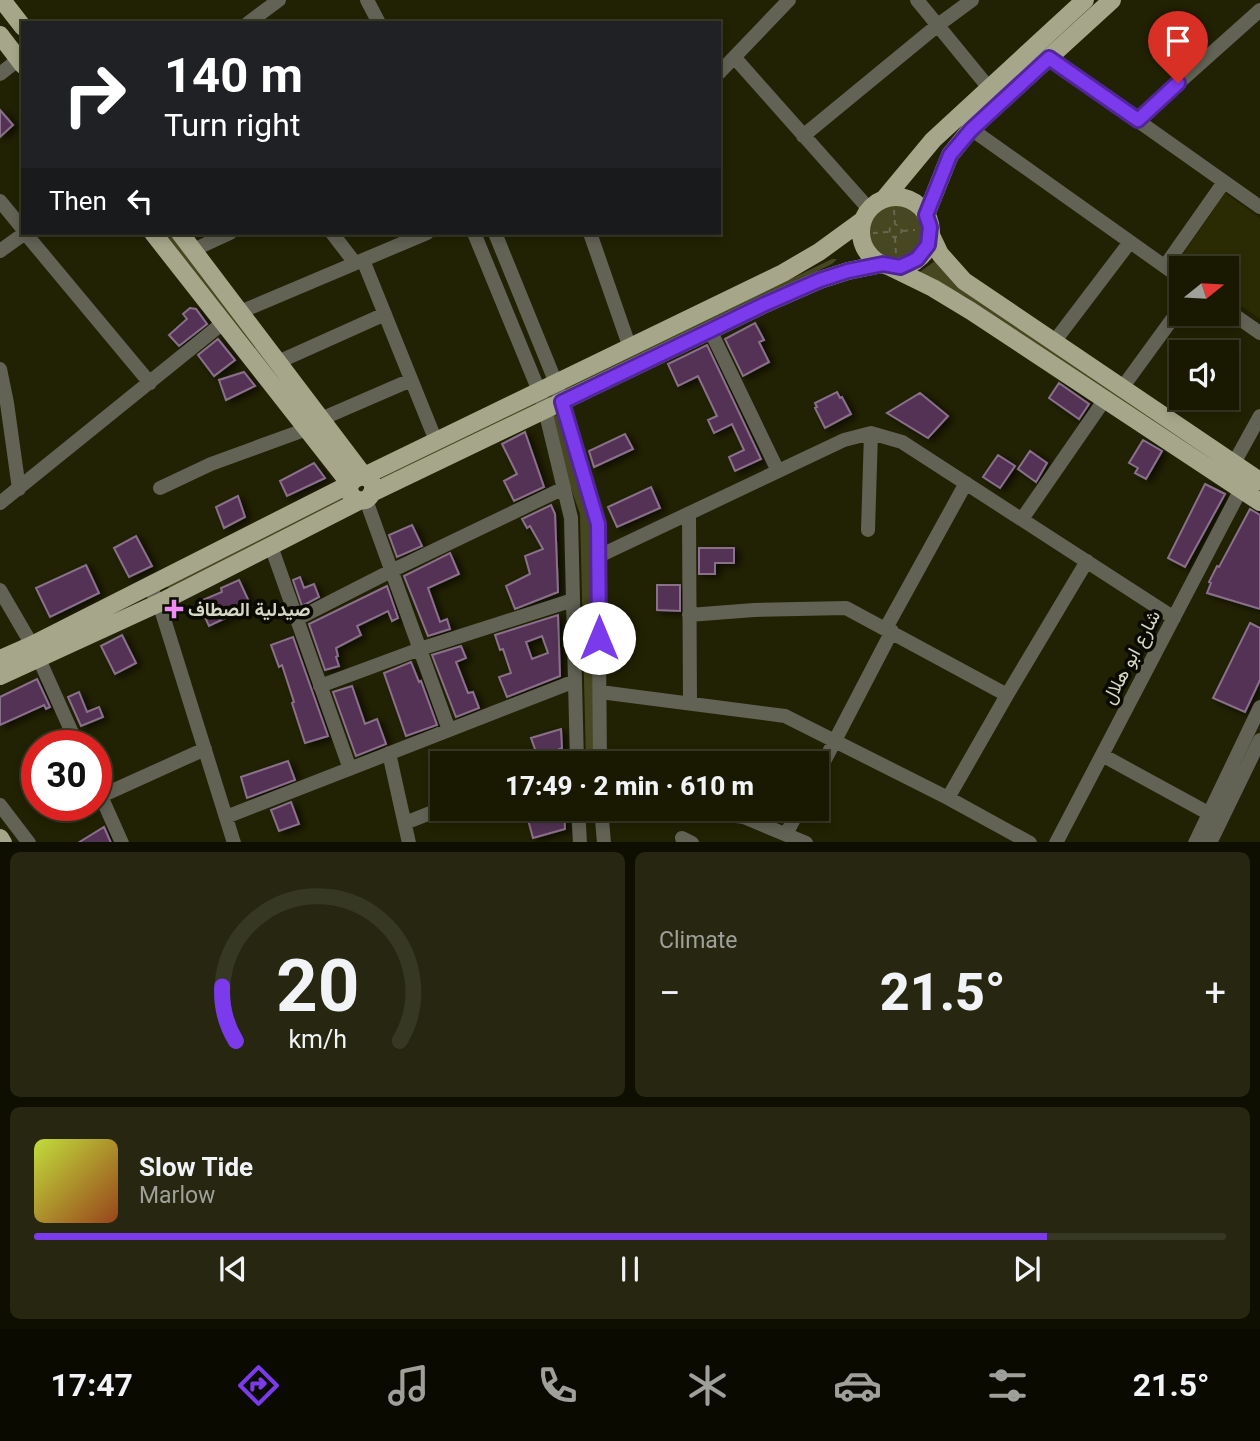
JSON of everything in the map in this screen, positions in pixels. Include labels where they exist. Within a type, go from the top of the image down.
[{"type":"main road","points":[[2,0],[21,24]]},
{"type":"main road","points":[[1085,0],[933,140],[861,233],[864,246],[871,257],[900,267],[917,259],[928,245],[927,226],[950,155],[971,130],[1112,0]]},
{"type":"main road","points":[[0,35],[21,60]]},
{"type":"main road","points":[[0,676],[148,585],[436,441],[783,273],[819,252],[896,197],[908,199],[918,206],[940,254],[964,281],[1260,481]]},
{"type":"main road","points":[[155,235],[224,322],[314,424],[357,480]]},
{"type":"main road","points":[[182,235],[278,362],[314,424]]},
{"type":"main road","points":[[0,659],[36,652],[159,603],[366,498],[710,330],[820,280],[889,263],[971,311],[1260,502]]},
{"type":"main road","points":[[357,480],[351,495],[366,498]]},
{"type":"street","points":[[251,21],[279,0]]},
{"type":"street","points":[[367,0],[378,21]]},
{"type":"street","points":[[721,71],[789,0]]},
{"type":"street","points":[[917,0],[989,88]]},
{"type":"street","points":[[803,136],[972,0]]},
{"type":"street","points":[[1138,120],[1260,10]]},
{"type":"street","points":[[734,58],[875,213]]},
{"type":"street","points":[[1049,58],[1259,205]]},
{"type":"street","points":[[0,74],[21,60]]},
{"type":"street","points":[[971,130],[1169,269]]},
{"type":"street","points":[[1165,266],[1224,182]]},
{"type":"street","points":[[0,201],[21,228]]},
{"type":"street","points":[[0,251],[21,234]]},
{"type":"street","points":[[27,235],[150,383]]},
{"type":"street","points":[[193,250],[226,235]]},
{"type":"street","points":[[334,235],[359,261],[385,314],[436,441]]},
{"type":"street","points":[[475,235],[539,391],[572,518],[577,751]]},
{"type":"street","points":[[496,235],[556,383],[596,512],[600,751]]},
{"type":"street","points":[[591,235],[629,348]]},
{"type":"street","points":[[240,312],[359,261],[404,237]]},
{"type":"street","points":[[1054,342],[1130,242]]},
{"type":"street","points":[[278,362],[385,314]]},
{"type":"street","points":[[1239,319],[1260,334]]},
{"type":"street","points":[[0,503],[224,322]]},
{"type":"street","points":[[1122,388],[1169,323]]},
{"type":"street","points":[[710,330],[778,471]]},
{"type":"street","points":[[0,369],[19,489]]},
{"type":"street","points":[[160,488],[411,380]]},
{"type":"street","points":[[1022,519],[1105,399]]},
{"type":"street","points":[[1234,463],[1260,416]]},
{"type":"street","points":[[598,556],[844,440],[871,433],[902,442],[1174,618]]},
{"type":"street","points":[[868,530],[871,433]]},
{"type":"street","points":[[829,752],[966,483]]},
{"type":"street","points":[[297,620],[391,571],[564,488]]},
{"type":"street","name":"شارع ابو هلال","points":[[1056,842],[1241,489]]},
{"type":"street","points":[[366,498],[449,730]]},
{"type":"street","points":[[688,514],[690,704]]},
{"type":"street","points":[[271,546],[350,769]]},
{"type":"street","points":[[947,798],[1087,561]]},
{"type":"street","points":[[148,585],[159,603],[234,842]]},
{"type":"street","points":[[0,590],[36,652],[71,730]]},
{"type":"street","points":[[320,686],[420,649],[573,600]]},
{"type":"street","points":[[689,615],[846,608],[1007,695]]},
{"type":"street","points":[[226,817],[575,681]]},
{"type":"street","points":[[600,692],[785,716],[1030,842]]},
{"type":"street","points":[[1195,842],[1260,707]]},
{"type":"street","points":[[1210,842],[1260,740]]},
{"type":"street","points":[[112,786],[205,749]]},
{"type":"street","points":[[389,753],[409,842]]},
{"type":"street","points":[[1102,755],[1208,813]]},
{"type":"street","points":[[0,805],[29,842]]},
{"type":"street","points":[[405,823],[430,813]]},
{"type":"street","points":[[112,820],[122,842]]},
{"type":"street","points":[[579,821],[580,842]]},
{"type":"street","points":[[602,821],[604,842]]},
{"type":"street","points":[[754,821],[806,842]]},
{"type":"street","points":[[786,834],[793,821]]},
{"type":"path","points":[[875,213],[900,227],[902,231]]},
{"type":"path","points":[[875,213],[891,236],[927,226]]},
{"type":"path","points":[[889,232],[895,224]]},
{"type":"path","points":[[889,263],[895,237]]},
{"type":"shaded area","points":[[1225,193],[1260,218],[1260,319],[1239,304],[1239,256],[1182,256]]},
{"type":"shaded area","points":[[889,202],[901,202],[916,210],[924,225],[924,237],[916,252],[901,260],[889,260],[874,252],[866,237],[866,225],[874,210]]},
{"type":"shaded area","points":[[165,235],[173,235],[342,454],[335,458]]},
{"type":"shaded area","points":[[939,258],[1260,487],[1260,494],[966,297],[917,274]]},
{"type":"shaded area","points":[[832,259],[837,259],[832,264],[382,482],[380,477]]},
{"type":"shaded area","points":[[554,415],[558,416],[590,520],[595,751],[586,751],[580,514],[547,421]]},
{"type":"shaded area","points":[[345,495],[342,500],[170,588],[167,587],[167,581]]},
{"type":"building","points":[[0,110],[13,125],[0,137]]},
{"type":"building","points":[[190,308],[196,309],[207,324],[179,346],[169,335],[187,319],[183,314]]},
{"type":"building","points":[[755,323],[764,340],[759,342],[769,362],[743,376],[725,339]]},
{"type":"building","points":[[218,339],[235,360],[214,376],[198,355]]},
{"type":"building","points":[[707,345],[761,459],[735,471],[729,457],[744,450],[732,424],[714,433],[708,420],[717,416],[698,376],[678,386],[668,364]]},
{"type":"building","points":[[244,372],[255,386],[226,400],[219,380]]},
{"type":"building","points":[[1059,383],[1089,404],[1079,419],[1049,398]]},
{"type":"building","points":[[837,392],[851,414],[825,428],[815,403]]},
{"type":"building","points":[[920,393],[948,416],[928,438],[887,413]]},
{"type":"building","points":[[525,432],[544,487],[514,501],[504,481],[517,474],[502,444]]},
{"type":"building","points":[[625,434],[633,449],[594,467],[589,451]]},
{"type":"building","points":[[1143,440],[1162,451],[1146,479],[1135,473],[1138,468],[1129,463]]},
{"type":"building","points":[[1030,451],[1047,463],[1036,482],[1018,469]]},
{"type":"building","points":[[998,455],[1015,466],[1000,488],[983,477]]},
{"type":"building","points":[[314,463],[325,478],[287,496],[280,481]]},
{"type":"building","points":[[1205,484],[1225,494],[1185,567],[1168,558]]},
{"type":"building","points":[[651,487],[660,508],[617,527],[608,507]]},
{"type":"building","points":[[238,496],[245,517],[224,528],[216,507]]},
{"type":"building","points":[[551,505],[555,514],[558,592],[515,609],[506,586],[530,574],[525,556],[543,549],[530,526],[527,528],[522,519]]},
{"type":"building","points":[[1250,509],[1260,515],[1260,609],[1207,593],[1217,566],[1219,567]]},
{"type":"building","points":[[412,525],[422,546],[397,557],[389,535]]},
{"type":"building","points":[[136,536],[152,566],[129,577],[114,548]]},
{"type":"building","points":[[699,548],[734,548],[734,563],[715,563],[715,574],[699,574]]},
{"type":"building","points":[[450,553],[459,574],[428,588],[440,622],[447,619],[450,629],[428,636],[404,576]]},
{"type":"building","points":[[86,565],[99,593],[50,617],[36,588]]},
{"type":"building","points":[[300,577],[304,588],[314,584],[319,597],[302,606],[293,580]]},
{"type":"building","points":[[239,580],[251,606],[209,626],[198,602],[222,592],[221,588]]},
{"type":"building","points":[[657,585],[680,585],[680,611],[657,610]]},
{"type":"building","points":[[387,586],[398,618],[392,621],[388,611],[357,626],[361,635],[336,648],[339,666],[325,670],[309,624]]},
{"type":"building","points":[[558,615],[560,676],[507,697],[499,677],[511,673],[495,635]],"holes":[[[542,636],[548,653],[532,659],[526,642]]]},
{"type":"building","points":[[1250,623],[1260,628],[1260,680],[1245,712],[1213,698]]},
{"type":"building","points":[[122,635],[136,663],[115,674],[101,646]]},
{"type":"building","points":[[293,637],[328,736],[305,743],[282,665],[279,667],[271,645]]},
{"type":"building","points":[[461,646],[466,658],[456,662],[468,693],[473,692],[479,708],[456,717],[432,655]]},
{"type":"building","points":[[411,662],[437,725],[406,736],[384,673]]},
{"type":"building","points":[[37,679],[50,707],[46,709],[44,705],[0,725],[0,697]]},
{"type":"building","points":[[352,686],[365,724],[377,719],[386,744],[356,756],[333,692]]},
{"type":"building","points":[[79,692],[87,712],[99,707],[103,717],[81,726],[68,697]]},
{"type":"building","points":[[561,729],[562,748],[555,751],[536,751],[531,738]]},
{"type":"building","points":[[288,761],[295,780],[247,798],[241,777]]},
{"type":"building","points":[[291,802],[299,824],[279,831],[271,810]]},
{"type":"building","points":[[528,821],[565,821],[565,829],[533,838]]},
{"type":"building","points":[[104,827],[111,842],[80,842]]},
{"type":"place","name":"صيدلية الصطاف","points":[[174,609]]},
{"type":"route","points":[[599,638],[598,524],[562,402],[820,280],[883,264],[900,267],[912,263],[922,255],[928,245],[930,227],[926,215],[950,155],[971,130],[1049,58],[1138,120],[1178,83]]}]
